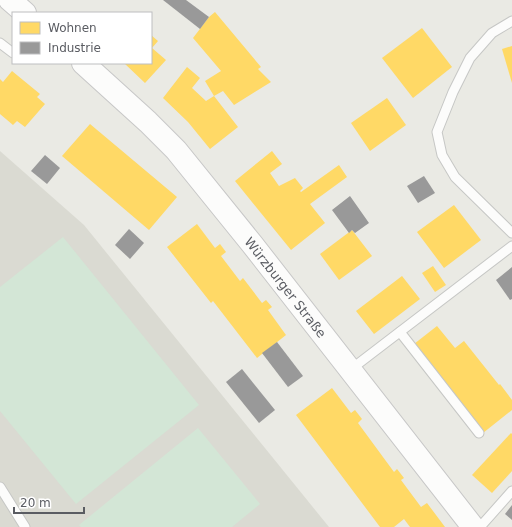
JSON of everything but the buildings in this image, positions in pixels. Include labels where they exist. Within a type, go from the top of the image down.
[{"type":"street","points":[[10,0],[25,12]]},
{"type":"street","name":"Würzburger Straße","points":[[84,64],[148,122],[176,150],[473,527]]},
{"type":"lane","points":[[512,21],[492,34],[470,58],[453,92],[437,132],[442,155],[455,177],[512,233]]},
{"type":"lane","points":[[0,43],[12,52]]},
{"type":"lane","points":[[350,370],[512,246]]},
{"type":"lane","points":[[400,332],[479,433]]},
{"type":"lane","points":[[0,487],[25,527]]},
{"type":"lane","points":[[480,527],[512,491]]},
{"type":"shaded area","points":[[0,151],[84,225],[329,527],[0,527]]},
{"type":"green space","points":[[63,237],[199,405],[76,504],[0,411],[0,287]]},
{"type":"green space","points":[[198,428],[260,504],[232,527],[81,527],[79,525]]}]
